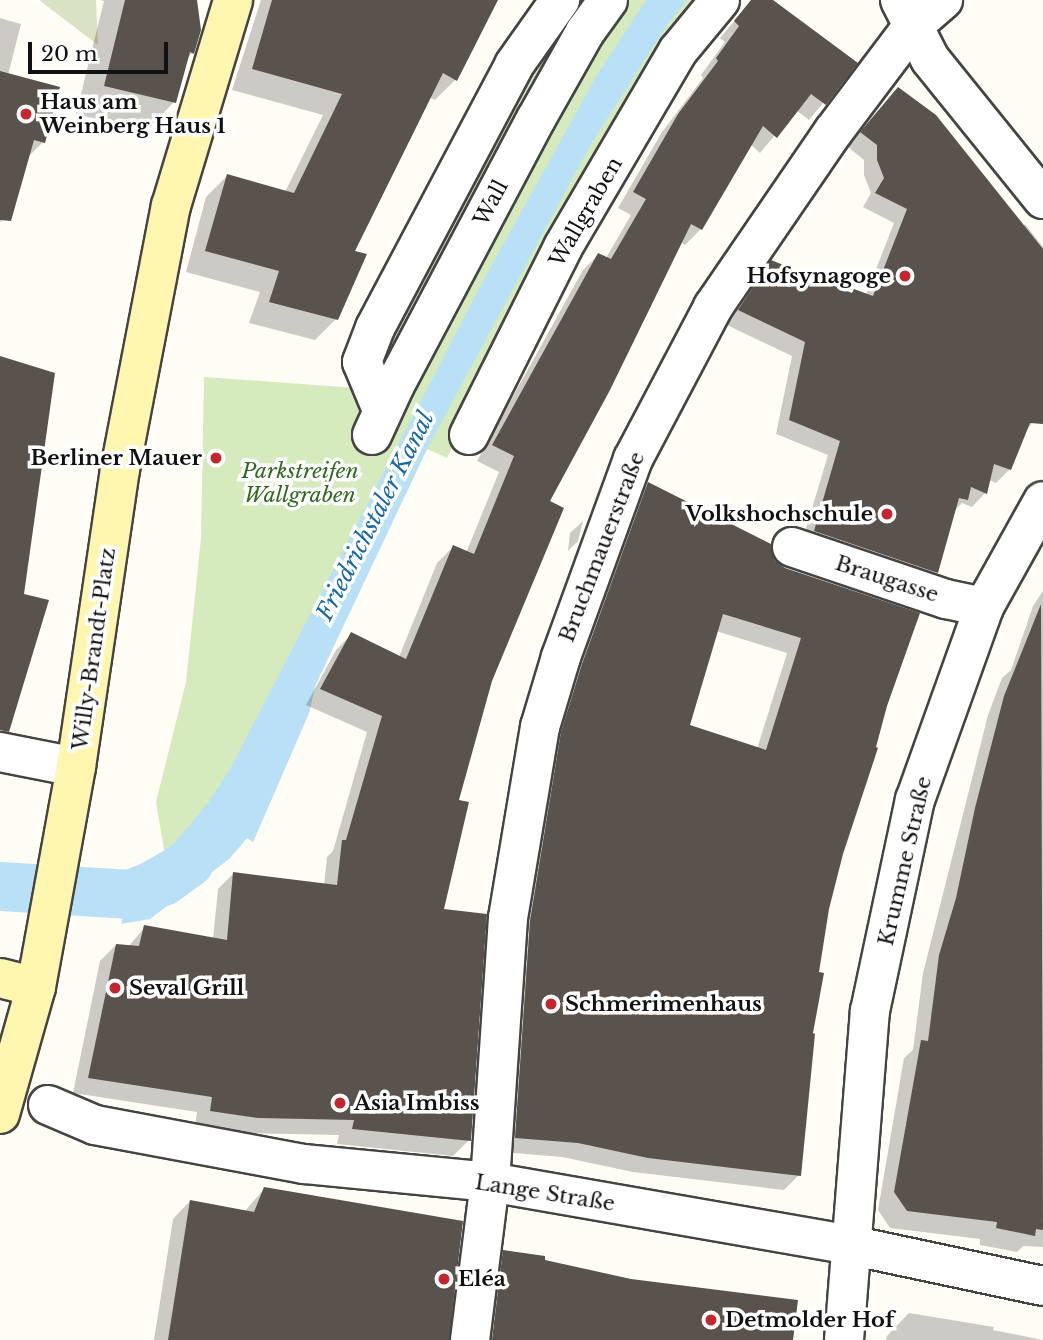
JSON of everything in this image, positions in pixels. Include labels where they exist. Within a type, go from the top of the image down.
[{"type":"main road","name":"Willy-Brandt-Platz","points":[[4,1102],[36,987],[76,767],[120,470],[171,206],[233,0]]},
{"type":"main road","points":[[0,978],[36,987]]},
{"type":"street","name":"Wall","points":[[560,0],[514,65],[375,328],[362,362],[377,423],[542,108],[584,32],[608,0]]},
{"type":"street","name":"Wallgraben","points":[[469,435],[563,247],[611,170],[678,51],[720,0]]},
{"type":"street","name":"Bruchmauerstraße","points":[[470,1340],[490,1182],[496,1049],[508,918],[540,727],[561,657],[633,459],[713,307],[833,132],[906,13],[943,0]]},
{"type":"street","points":[[906,13],[930,59],[1043,199]]},
{"type":"street","name":"Krumme Straße","points":[[844,1340],[870,1011],[915,800],[984,607],[1043,501]]},
{"type":"street","name":"Braugasse","points":[[792,547],[946,599],[984,607]]},
{"type":"street","points":[[0,752],[76,767]]},
{"type":"street","name":"Lange Straße","points":[[48,1105],[95,1125],[304,1164],[490,1182],[850,1245],[1043,1286]]},
{"type":"green space","points":[[39,0],[96,0],[98,45]]},
{"type":"green space","name":"Parkstreifen Wallgraben","points":[[578,0],[706,0],[467,415],[447,458],[427,449],[315,686],[309,713],[253,842],[247,838],[230,858],[173,903],[156,802],[186,682],[201,538],[204,377],[357,388],[530,70]]},
{"type":"water","points":[[646,0],[687,0],[667,25],[591,144],[427,449],[315,686],[309,713],[253,842],[247,838],[230,858],[150,919],[121,924],[137,866],[172,846],[208,803],[230,769],[483,281],[597,75]]},
{"type":"building","points":[[125,0],[197,0],[201,30],[194,54],[190,52],[176,103],[104,86]]},
{"type":"building","points":[[272,0],[498,0],[457,81],[443,73],[355,251],[367,254],[338,320],[269,302],[279,271],[205,251],[227,174],[294,193],[342,94],[252,69]]},
{"type":"building","points":[[751,0],[773,0],[858,63],[826,105],[811,94],[777,138],[763,126],[702,230],[691,224],[610,390],[550,501],[564,508],[492,681],[459,800],[469,802],[444,909],[487,914],[471,1141],[352,1129],[354,1120],[258,1118],[210,1111],[212,1097],[88,1078],[116,944],[139,946],[144,925],[227,940],[233,872],[337,885],[342,840],[346,840],[382,716],[320,689],[351,632],[406,659],[453,545],[474,554],[514,456],[492,445],[598,253],[611,259],[646,199],[633,192],[678,114],[718,61],[716,58],[739,26],[734,21]]},
{"type":"building","name":"Haus am Weinberg Haus 1","points":[[0,71],[60,87],[45,143],[34,140],[11,221],[0,220]]},
{"type":"building","points":[[898,87],[936,115],[1043,249],[1043,424],[1030,423],[1011,470],[994,464],[987,494],[971,487],[968,500],[959,498],[938,573],[814,531],[840,441],[789,420],[805,342],[738,310],[771,260],[852,293],[854,289],[873,296],[907,209],[875,193],[884,178],[877,160],[877,145],[860,132]]},
{"type":"building","points":[[0,356],[55,373],[24,594],[49,600],[9,732],[0,730]]},
{"type":"building","points":[[648,482],[771,544],[775,561],[785,568],[920,613],[887,706],[876,747],[878,748],[843,854],[829,909],[819,972],[824,973],[813,1033],[801,1176],[648,1158],[578,1143],[515,1138],[530,921],[561,732],[582,664]],"holes":[[[723,614],[801,638],[766,750],[690,725]]]},
{"type":"building","points":[[1041,604],[1043,1230],[1036,1229],[1035,1236],[996,1228],[997,1222],[907,1211],[894,1192],[921,1040],[928,1041],[939,955],[956,898],[975,808],[1004,696]]},
{"type":"building","points":[[264,1187],[463,1221],[449,1340],[168,1340],[190,1200],[254,1212]]},
{"type":"building","points":[[503,1250],[545,1256],[545,1260],[631,1279],[798,1300],[793,1340],[492,1340]]},
{"type":"waterway","name":"Friedrichstaler Kanal","points":[[0,886],[130,894],[163,881],[189,862]]},
{"type":"place","name":"Haus am Weinberg Haus 1","points":[[26,114]]},
{"type":"place","name":"Hofsynagoge","points":[[905,276]]},
{"type":"place","name":"Berliner Mauer","points":[[216,458]]},
{"type":"place","name":"Volkshochschule","points":[[887,514]]},
{"type":"place","name":"Seval Grill","points":[[115,988]]},
{"type":"place","name":"Schmerimenhaus","points":[[551,1004]]},
{"type":"place","name":"Asia Imbiss","points":[[340,1103]]},
{"type":"place","name":"Eléa","points":[[444,1279]]},
{"type":"place","name":"Detmolder Hof","points":[[711,1320]]}]
